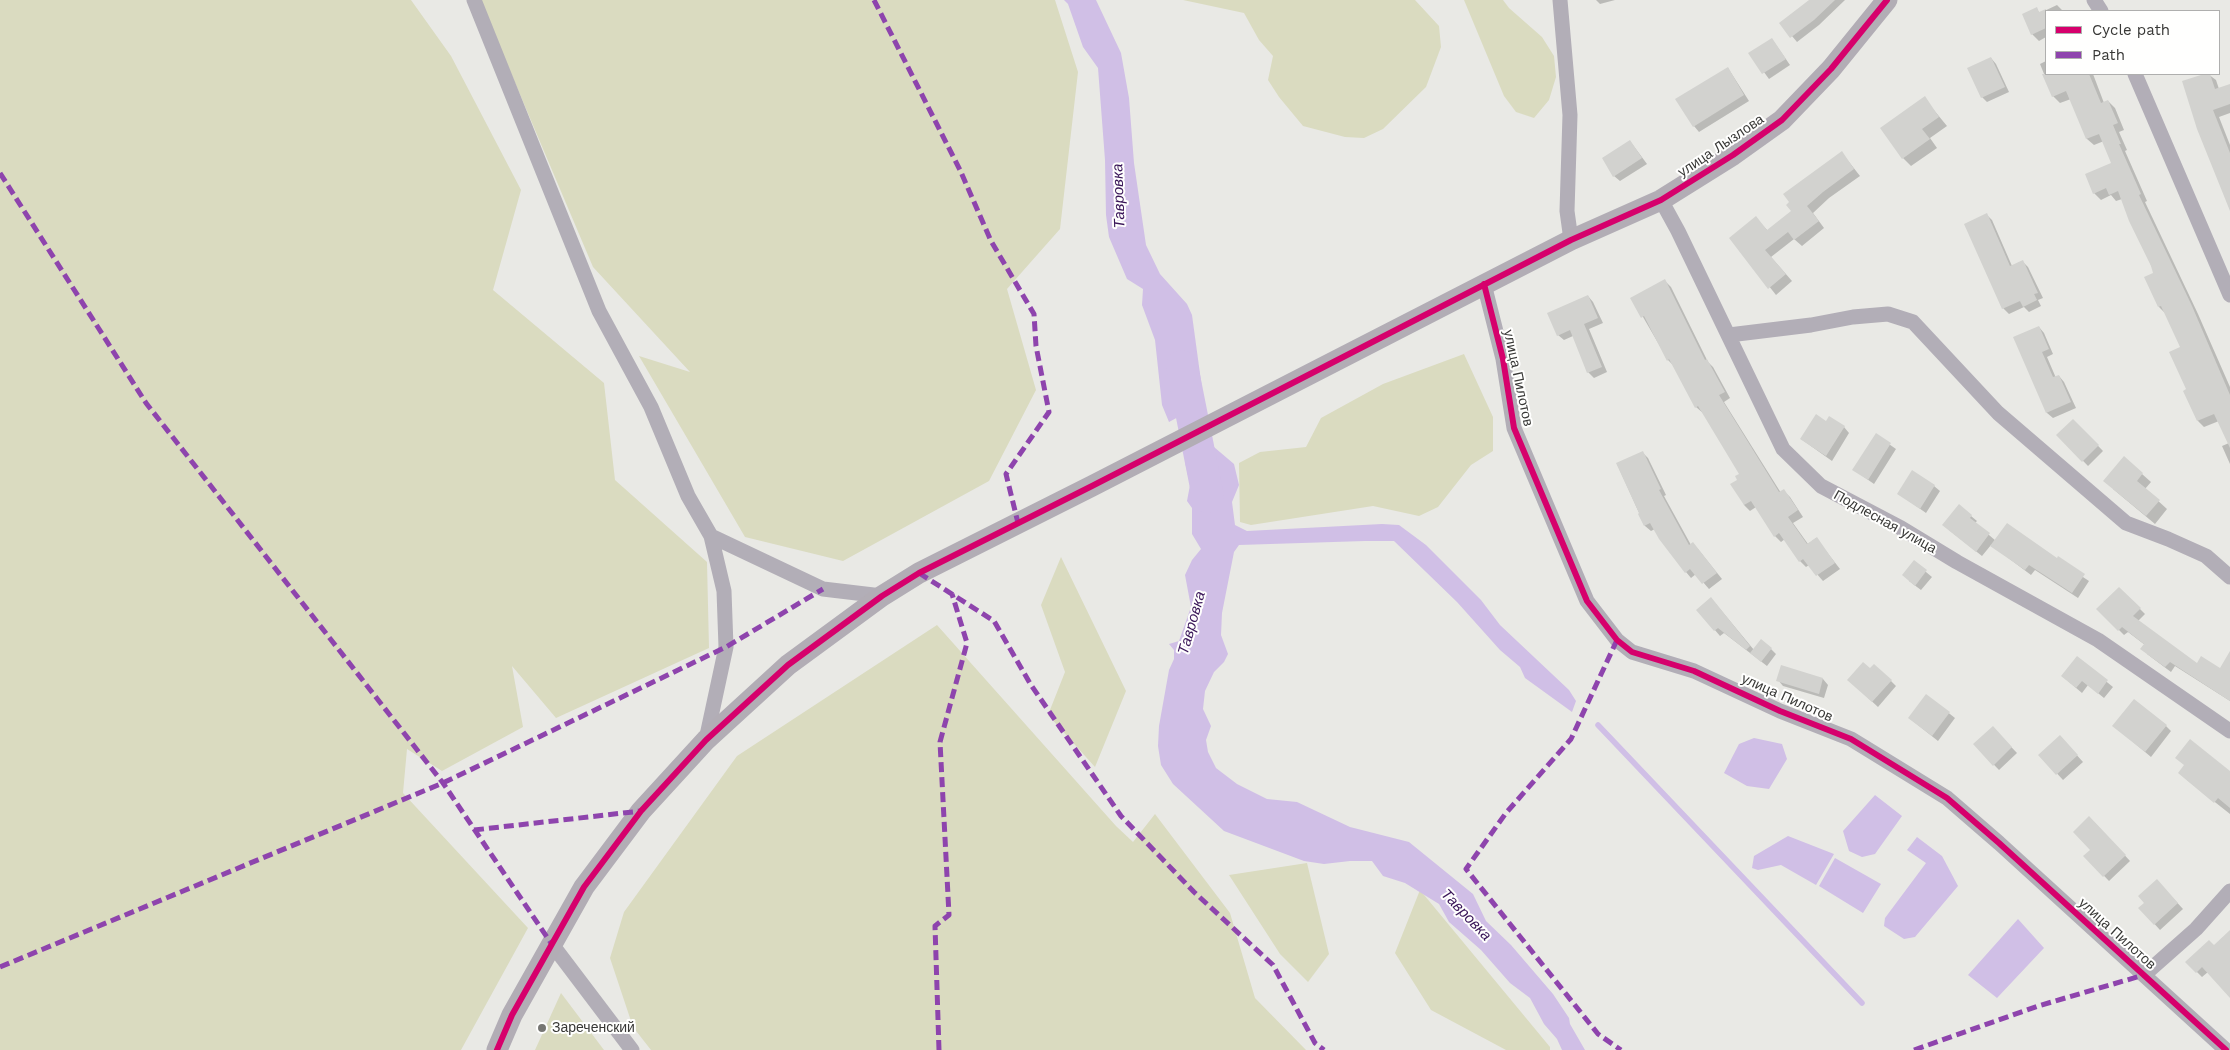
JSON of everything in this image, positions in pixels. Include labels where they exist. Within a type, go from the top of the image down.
[{"type":"street","points":[[474,0],[599,311],[651,407],[688,496],[711,536],[724,591],[726,647],[706,740]]},
{"type":"street","points":[[1560,0],[1570,115],[1567,211],[1571,240]]},
{"type":"street","name":"улица Лызлова","points":[[497,1050],[512,1015],[551,943],[584,888],[641,811],[706,740],[788,665],[882,596],[919,573],[1571,240],[1661,200],[1733,155],[1782,120],[1831,69],[1887,0]]},
{"type":"street","points":[[2135,75],[2230,295]]},
{"type":"street","name":"Подлесная улица","points":[[1661,200],[1729,335],[1783,449],[1821,486],[1901,528],[1957,562],[2098,640],[2230,731]]},
{"type":"street","name":"улица Пилотов","points":[[1484,284],[1503,360],[1514,428],[1587,601],[1617,640],[1632,652],[1694,671],[1780,710],[1851,739],[1918,779],[1946,798],[2000,843],[2226,1050]]},
{"type":"street","points":[[1729,335],[1811,325],[1853,317],[1888,314],[1913,322],[1998,413],[2126,523],[2168,538],[2206,556],[2230,577]]},
{"type":"street","points":[[711,536],[823,588],[882,596]]},
{"type":"street","points":[[2144,975],[2196,928],[2230,890]]},
{"type":"street","points":[[551,943],[632,1050]]},
{"type":"green space","points":[[0,0],[411,0],[451,56],[521,190],[493,290],[604,383],[615,480],[707,562],[709,648],[556,718],[512,666],[523,727],[442,771],[407,749],[403,793],[528,928],[461,1050],[0,1050]]},
{"type":"green space","points":[[480,0],[1055,0],[1078,72],[1060,229],[1007,289],[1036,390],[989,481],[843,561],[745,537],[639,356],[690,372],[593,267]]},
{"type":"green space","points":[[1183,0],[1415,0],[1439,26],[1441,47],[1426,87],[1383,129],[1364,138],[1345,137],[1303,126],[1279,97],[1268,80],[1273,56],[1259,40],[1244,13]]},
{"type":"green space","points":[[1464,0],[1503,0],[1509,8],[1542,37],[1554,56],[1556,77],[1549,100],[1534,118],[1516,112],[1504,96]]},
{"type":"green space","points":[[1464,354],[1493,417],[1493,451],[1471,465],[1438,507],[1419,516],[1373,506],[1251,525],[1240,522],[1239,463],[1260,452],[1306,447],[1321,418],[1383,384]]},
{"type":"green space","points":[[1061,557],[1126,691],[1095,767],[1048,715],[1065,672],[1041,605]]},
{"type":"green space","points":[[937,625],[1116,826],[1133,842],[1155,814],[1230,913],[1255,998],[1306,1050],[651,1050],[633,1027],[610,958],[624,912],[737,756]]},
{"type":"green space","points":[[1307,863],[1329,954],[1308,982],[1280,954],[1229,875]]},
{"type":"green space","points":[[1420,890],[1550,1047],[1550,1050],[1506,1050],[1431,1010],[1395,953]]},
{"type":"green space","points":[[561,993],[604,1050],[535,1050]]},
{"type":"water","points":[[1064,0],[1096,0],[1121,53],[1129,98],[1134,163],[1146,245],[1160,274],[1187,304],[1192,315],[1204,403],[1169,422],[1162,405],[1155,340],[1142,305],[1143,289],[1127,279],[1109,237],[1106,215],[1105,160],[1098,68],[1083,47],[1068,4]]},
{"type":"water","points":[[1214,447],[1234,464],[1239,485],[1232,502],[1235,525],[1247,531],[1382,524],[1399,525],[1426,545],[1481,600],[1500,625],[1569,690],[1576,701],[1572,712],[1525,678],[1520,667],[1500,650],[1457,602],[1394,541],[1365,541],[1239,545],[1234,552],[1222,613],[1221,635],[1228,654],[1224,662],[1214,672],[1205,691],[1203,709],[1211,726],[1206,740],[1208,752],[1216,768],[1237,784],[1267,799],[1297,802],[1350,827],[1409,842],[1473,894],[1486,921],[1511,945],[1553,994],[1569,1018],[1570,1024],[1585,1050],[1562,1050],[1557,1039],[1544,1024],[1530,998],[1510,983],[1481,950],[1449,922],[1439,904],[1405,883],[1383,876],[1372,861],[1324,864],[1304,861],[1224,831],[1173,784],[1161,765],[1158,746],[1159,726],[1169,670],[1174,659],[1174,650],[1169,644],[1179,641],[1191,607],[1185,575],[1192,560],[1201,549],[1192,534],[1192,508],[1187,501],[1190,485],[1185,462]]},
{"type":"water","points":[[1754,738],[1782,744],[1787,759],[1769,789],[1747,786],[1724,773],[1739,744]]},
{"type":"water","points":[[1875,795],[1902,816],[1875,854],[1862,857],[1849,851],[1843,831]]},
{"type":"water","points":[[1788,836],[1834,854],[1816,885],[1781,865],[1758,870],[1752,868],[1754,856]]},
{"type":"water","points":[[1917,837],[1942,856],[1958,886],[1915,937],[1904,939],[1884,926],[1885,918],[1926,863],[1907,850]]},
{"type":"water","points":[[1835,858],[1881,884],[1863,913],[1819,886]]},
{"type":"water","points":[[2018,919],[2044,948],[1997,998],[1968,975]]},
{"type":"building","points":[[1809,0],[1835,0],[1814,20],[1790,38],[1779,23]]},
{"type":"building","points":[[2037,7],[2039,12],[2046,9],[2045,28],[2031,35],[2022,14]]},
{"type":"building","points":[[1772,38],[1786,59],[1762,74],[1748,53]]},
{"type":"building","points":[[1991,57],[2005,87],[1981,98],[1967,68]]},
{"type":"building","points":[[1728,67],[1744,95],[1693,127],[1675,99]]},
{"type":"building","points":[[2042,74],[2089,75],[2101,103],[2108,100],[2118,123],[2113,125],[2121,144],[2119,144],[2141,194],[2139,195],[2192,306],[2230,395],[2230,448],[2214,414],[2197,421],[2183,391],[2186,389],[2169,352],[2180,347],[2161,306],[2158,307],[2144,277],[2153,273],[2151,266],[2129,221],[2118,191],[2109,195],[2106,188],[2093,194],[2085,174],[2111,163],[2099,134],[2086,139],[2066,91],[2052,97]]},
{"type":"building","points":[[2201,75],[2210,75],[2215,89],[2230,84],[2230,104],[2213,110],[2230,153],[2230,211],[2197,129],[2182,81]]},
{"type":"building","points":[[1925,96],[1939,117],[1922,129],[1930,139],[1902,159],[1880,128]]},
{"type":"building","points":[[1630,140],[1642,158],[1613,177],[1602,158]]},
{"type":"building","points":[[1842,151],[1854,169],[1807,206],[1819,221],[1794,240],[1788,232],[1765,250],[1786,274],[1768,289],[1729,238],[1756,216],[1767,230],[1791,211],[1786,205],[1789,202],[1783,194]]},
{"type":"building","points":[[1987,213],[2010,266],[2023,260],[2038,293],[2034,294],[2037,300],[2023,307],[2020,301],[2002,309],[1964,224]]},
{"type":"building","points":[[1665,279],[1705,360],[1707,359],[1725,392],[1719,395],[1779,492],[1784,489],[1798,510],[1788,517],[1807,544],[1817,537],[1835,563],[1816,576],[1803,559],[1799,562],[1779,533],[1774,537],[1751,501],[1744,505],[1730,484],[1737,480],[1735,476],[1739,474],[1698,406],[1695,408],[1669,359],[1667,361],[1644,316],[1641,318],[1630,298]]},
{"type":"building","points":[[1588,295],[1598,318],[1584,324],[1602,367],[1587,373],[1570,330],[1557,336],[1547,313]]},
{"type":"building","points":[[2039,326],[2049,349],[2042,352],[2053,377],[2059,375],[2071,402],[2046,413],[2013,337]]},
{"type":"building","points":[[1816,414],[1826,421],[1829,416],[1845,426],[1826,456],[1800,439]]},
{"type":"building","points":[[2073,419],[2099,445],[2082,462],[2056,435]]},
{"type":"building","points":[[1876,433],[1891,443],[1868,480],[1852,470]]},
{"type":"building","points":[[1643,451],[1661,489],[1659,490],[1689,545],[1693,542],[1717,573],[1702,584],[1690,569],[1685,573],[1659,539],[1650,523],[1644,526],[1638,514],[1616,463]]},
{"type":"building","points":[[2124,456],[2143,473],[2137,481],[2160,500],[2146,516],[2103,481]]},
{"type":"building","points":[[1912,470],[1935,485],[1920,509],[1897,494]]},
{"type":"building","points":[[1959,504],[1972,515],[1970,518],[1990,533],[1976,552],[1942,525]]},
{"type":"building","points":[[2007,523],[2057,558],[2058,556],[2085,574],[2072,593],[2029,565],[2025,570],[1990,546]]},
{"type":"building","points":[[1914,560],[1927,570],[1915,586],[1902,575]]},
{"type":"building","points":[[2119,587],[2141,608],[2133,616],[2197,663],[2201,656],[2220,668],[2230,651],[2230,701],[2170,662],[2165,667],[2140,649],[2144,644],[2122,627],[2118,631],[2096,609]]},
{"type":"building","points":[[1711,597],[1750,646],[1746,650],[1718,628],[1714,631],[1696,610]]},
{"type":"building","points":[[1761,639],[1772,648],[1761,662],[1750,653]]},
{"type":"building","points":[[2077,656],[2108,680],[2098,694],[2082,681],[2076,688],[2061,676]]},
{"type":"building","points":[[1863,662],[1870,668],[1874,664],[1892,680],[1872,702],[1847,680]]},
{"type":"building","points":[[1781,665],[1823,678],[1819,694],[1776,681]]},
{"type":"building","points":[[1926,694],[1950,712],[1932,736],[1908,718]]},
{"type":"building","points":[[2134,699],[2167,725],[2145,752],[2112,726]]},
{"type":"building","points":[[1993,726],[2012,747],[1993,766],[1973,744]]},
{"type":"building","points":[[2060,735],[2078,755],[2056,775],[2038,755]]},
{"type":"building","points":[[2190,739],[2230,771],[2230,808],[2218,798],[2214,803],[2178,773],[2184,765],[2175,758]]},
{"type":"building","points":[[2089,816],[2126,855],[2103,877],[2083,856],[2090,850],[2073,832]]},
{"type":"building","points":[[2157,879],[2178,903],[2154,925],[2138,908],[2144,903],[2138,896]]},
{"type":"building","points":[[2230,930],[2230,998],[2202,967],[2196,973],[2185,962],[2209,940],[2214,945]]},
{"type":"waterway","name":"Тавровка","points":[[1182,366],[1208,497]]},
{"type":"waterway","points":[[1598,725],[1862,1003]]},
{"type":"marked path","points":[[874,0],[960,170],[991,241],[1034,314],[1036,346],[1049,412],[1006,474],[1018,523]]},
{"type":"marked path","points":[[0,173],[146,403],[443,783],[551,943]]},
{"type":"marked path","points":[[919,573],[994,621],[1031,685],[1121,816],[1194,892],[1273,965],[1315,1043],[1324,1050]]},
{"type":"marked path","points":[[0,967],[443,783],[726,647],[823,589]]},
{"type":"marked path","points":[[939,1050],[935,926],[949,915],[940,742],[967,643],[952,594]]},
{"type":"marked path","points":[[1617,640],[1571,739],[1506,813],[1466,869],[1598,1034],[1621,1050]]},
{"type":"marked path","points":[[474,830],[641,811]]},
{"type":"marked path","points":[[1914,1050],[2038,1006],[2144,975]]},
{"type":"cycle path","points":[[497,1050],[512,1015],[584,887],[641,811],[706,740],[788,665],[882,596],[919,573],[1571,240],[1661,200],[1733,155],[1782,120],[1831,69],[1887,0]]},
{"type":"cycle path","points":[[1484,284],[1503,359],[1514,428],[1587,601],[1617,640],[1632,652],[1694,671],[1780,711],[1851,739],[1947,798],[2226,1050]]},
{"type":"place","name":"Зареченский","points":[[542,1028]]}]
